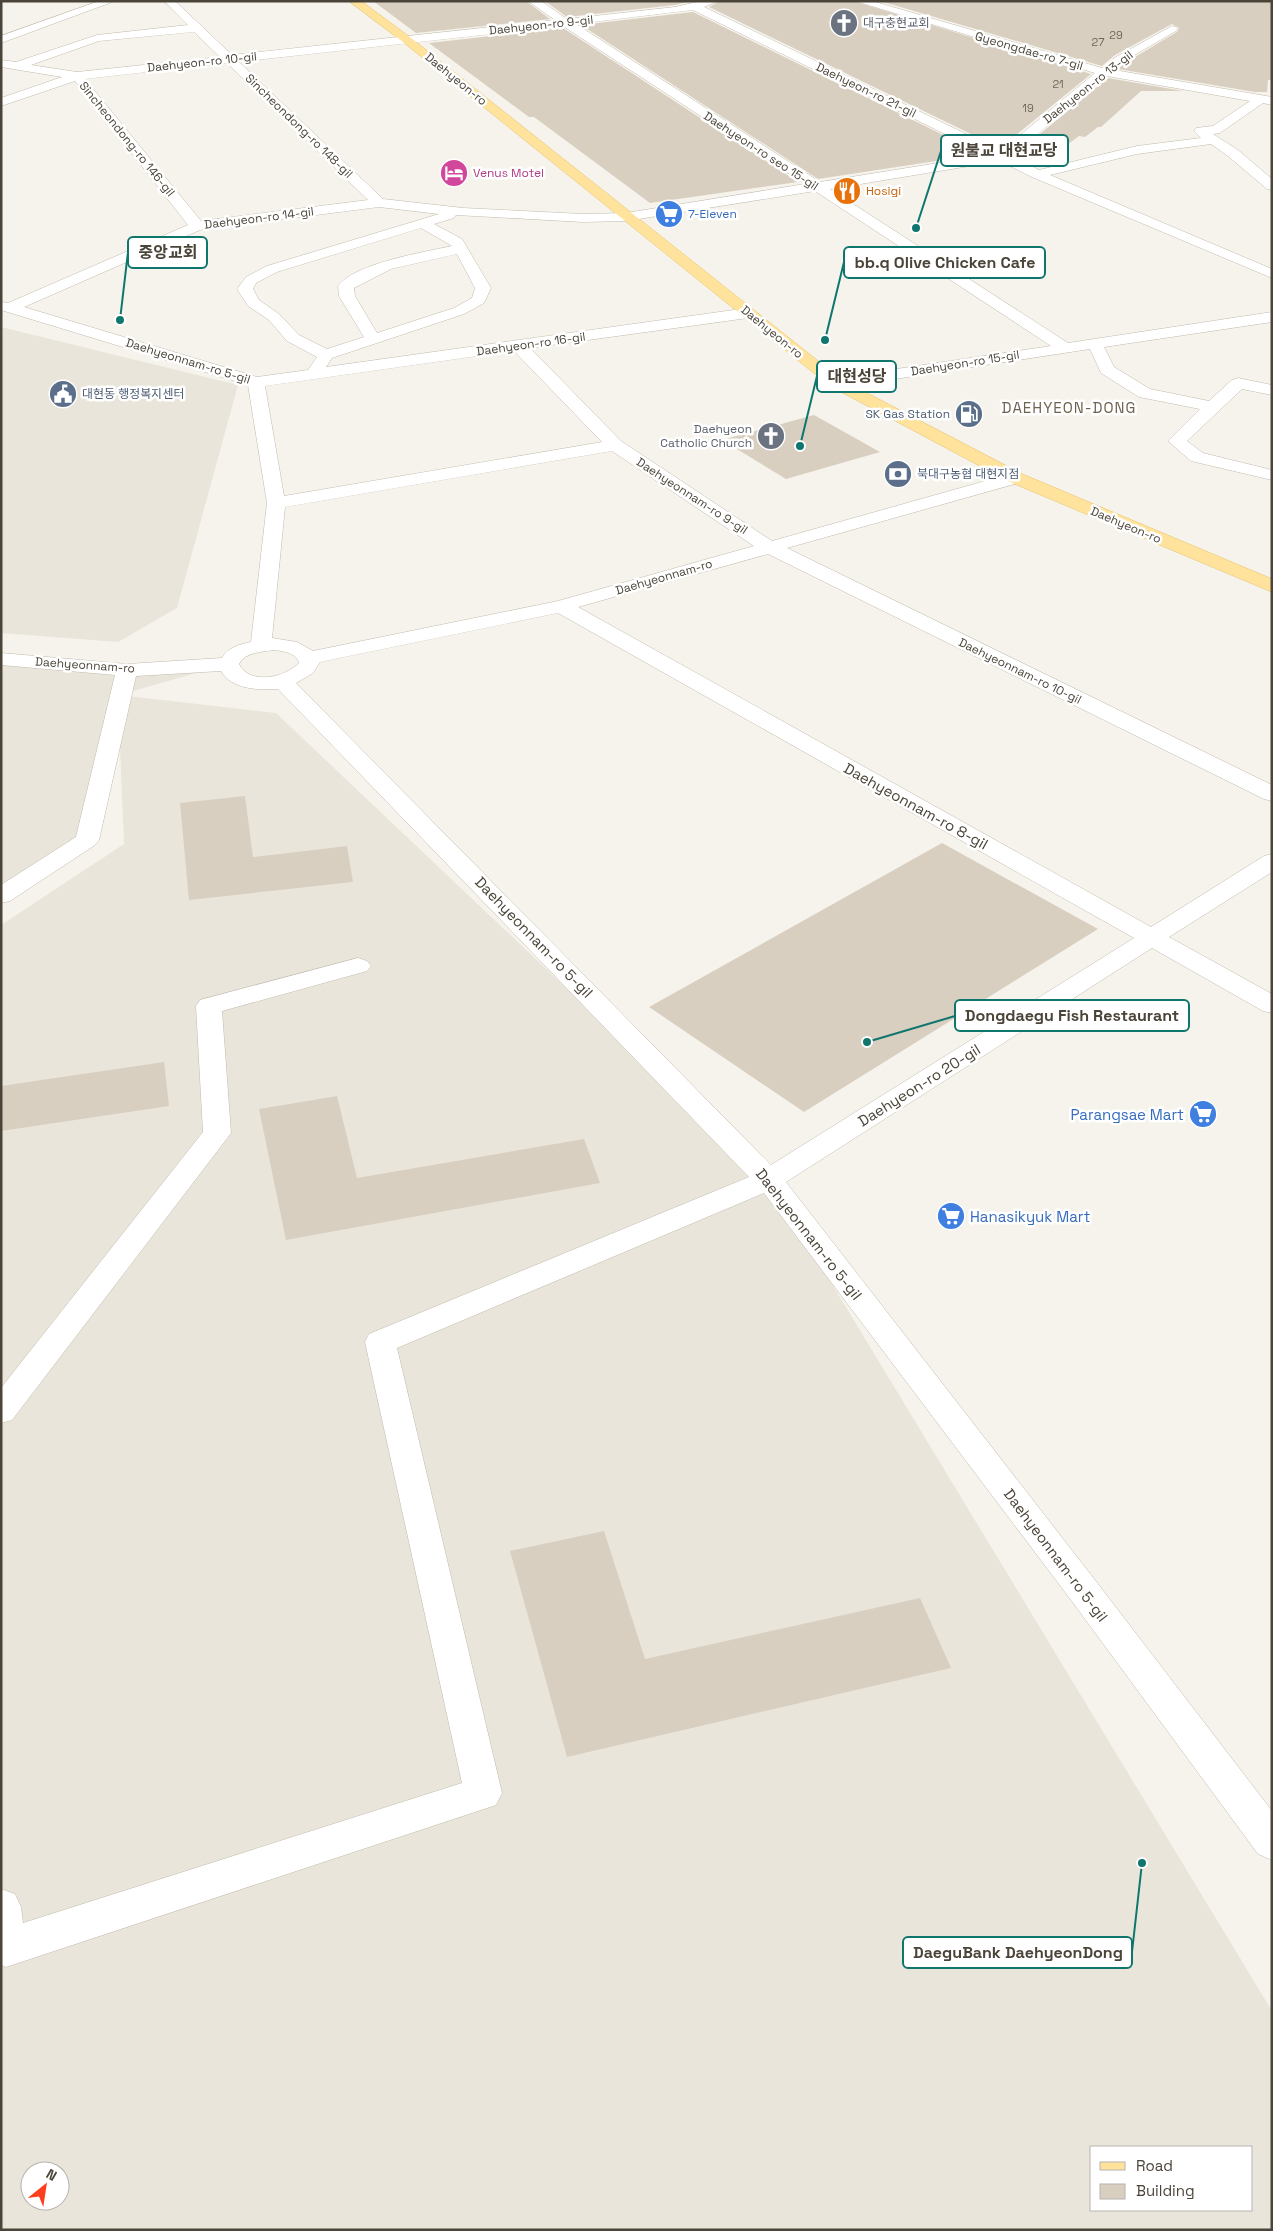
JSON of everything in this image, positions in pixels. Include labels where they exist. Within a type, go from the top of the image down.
[{"type":"main road","name":"Daehyeon-ro","points":[[354,1],[407,40],[836,383],[1016,478],[1270,584]]},
{"type":"street","points":[[1,40],[110,1]]},
{"type":"street","name":"Sincheondong-ro 148-gil","points":[[168,1],[380,203]]},
{"type":"street","name":"Daehyeon-ro seo 15-gil","points":[[533,1],[1065,348]]},
{"type":"street","points":[[661,1],[675,10]]},
{"type":"street","name":"Daehyeon-ro 9-gil","points":[[407,40],[675,10],[713,1]]},
{"type":"street","name":"Gyeongdae-ro 7-gil","points":[[860,1],[1103,72],[1266,100]]},
{"type":"street","name":"Daehyeon-ro 21-gil","points":[[694,7],[1037,174],[1272,274]]},
{"type":"street","name":"Sincheondong-ro 146-gil","points":[[1,71],[97,38],[196,28]]},
{"type":"street","name":"Daehyeon-ro 13-gil","points":[[1002,157],[1120,58],[1172,29]]},
{"type":"street","name":"Daehyeon-ro 10-gil","points":[[1,102],[76,76],[407,40]]},
{"type":"street","name":"Sincheondong-ro 146-gil","points":[[1,63],[76,76],[197,226]]},
{"type":"street","name":"Gyeongdae-ro 7-gil","points":[[1213,140],[1200,131],[1216,130],[1266,100]]},
{"type":"street","points":[[1037,174],[1137,150],[1213,140],[1233,153],[1272,186]]},
{"type":"street","points":[[626,217],[1002,157]]},
{"type":"street","name":"Daehyeon-ro 14-gil","points":[[6,306],[197,226],[380,203],[463,212],[583,218],[626,217]]},
{"type":"street","name":"Daehyeon-ro 14-gil","points":[[326,355],[293,338],[274,317],[253,303],[245,289],[251,280],[272,269],[463,212]]},
{"type":"street","points":[[314,374],[326,355],[459,311],[479,300],[483,288],[457,242],[422,223]]},
{"type":"street","points":[[373,340],[347,296],[346,286],[358,277],[389,266],[461,249]]},
{"type":"street","name":"Daehyeonnam-ro 5-gil","points":[[6,306],[256,382],[276,503],[261,644]]},
{"type":"street","name":"Daehyeon-ro 16-gil","points":[[256,382],[748,313]]},
{"type":"street","name":"Daehyeon-ro 15-gil","points":[[836,383],[1272,317]]},
{"type":"street","points":[[1095,344],[1107,370],[1145,393],[1213,407]]},
{"type":"street","name":"Daehyeonnam-ro 9-gil","points":[[518,345],[615,445],[769,547]]},
{"type":"street","points":[[1272,390],[1238,383],[1177,440],[1197,457],[1272,474]]},
{"type":"street","points":[[276,503],[615,445]]},
{"type":"street","name":"Daehyeonnam-ro","points":[[308,658],[561,606],[1016,478]]},
{"type":"street","name":"Daehyeonnam-ro 10-gil","points":[[769,547],[1272,794]]},
{"type":"street","name":"Daehyeonnam-ro 8-gil","points":[[561,606],[1272,1005]]},
{"type":"street","points":[[261,644],[280,644],[297,648],[305,652],[308,658],[308,665],[303,671],[282,681],[255,683],[243,680],[234,676],[229,670],[228,664],[231,658],[238,652],[261,644]]},
{"type":"street","name":"Daehyeonnam-ro","points":[[1,659],[127,670],[228,664]]},
{"type":"street","points":[[1,896],[87,840],[127,670]]},
{"type":"street","name":"Daehyeonnam-ro 5-gil","points":[[282,681],[769,1180],[1086,1594],[1272,1842]]},
{"type":"street","name":"Daehyeon-ro 20-gil","points":[[1,1906],[6,1948],[483,1793],[380,1342],[769,1180],[1272,861]]},
{"type":"street","points":[[1,1411],[217,1133],[209,1006],[358,966]]},
{"type":"shaded area","points":[[1,327],[238,385],[177,608],[118,642],[1,633]]},
{"type":"shaded area","points":[[1,659],[127,670],[228,664],[119,695],[276,713],[769,1180],[1272,2011],[1272,2230],[1,2230],[1,925],[124,844],[118,698],[87,840],[1,892]]},
{"type":"building","points":[[373,1],[526,1],[550,19],[416,33]]},
{"type":"building","points":[[545,1],[692,1],[675,5],[567,17]]},
{"type":"building","points":[[720,1],[853,1],[1091,74],[1000,148],[709,7]]},
{"type":"building","points":[[880,1],[1272,1],[1272,80],[1268,80],[1267,92],[1255,92],[1118,69],[1177,32],[1179,28],[1172,24],[1115,55],[1102,66]]},
{"type":"building","points":[[693,12],[982,154],[818,179],[581,25]]},
{"type":"building","points":[[563,28],[798,182],[650,203],[534,117],[529,117],[429,43]]},
{"type":"building","points":[[1108,78],[1183,91],[1141,91],[1101,127],[1098,127],[1085,137],[1079,136],[1063,148],[1046,151],[1024,147]]},
{"type":"building","points":[[814,415],[880,452],[786,479],[722,440]]},
{"type":"building","points":[[245,796],[253,857],[347,846],[353,882],[189,900],[180,803]]},
{"type":"building","points":[[942,843],[1098,929],[804,1112],[649,1007]]},
{"type":"building","points":[[164,1062],[169,1106],[1,1131],[1,1086]]},
{"type":"building","points":[[337,1096],[357,1178],[584,1139],[600,1183],[286,1240],[259,1109]]},
{"type":"building","points":[[604,1531],[645,1659],[920,1598],[951,1668],[567,1757],[510,1551]]},
{"type":"place","name":"대구충현교회","points":[[844,23]]},
{"type":"place","name":"Venus Motel","points":[[454,173]]},
{"type":"place","name":"Hosigi","points":[[847,191]]},
{"type":"place","name":"7-Eleven","points":[[669,214]]},
{"type":"place","name":"원불교 대현교당","points":[[916,228]]},
{"type":"place","name":"중앙교회","points":[[120,320]]},
{"type":"place","name":"bb.q Olive Chicken Cafe","points":[[825,340]]},
{"type":"place","name":"대현동 행정복지센터","points":[[63,394]]},
{"type":"place","name":"SK Gas Station","points":[[969,414]]},
{"type":"place","name":"Daehyeon Catholic Church","points":[[771,436]]},
{"type":"place","name":"대현성당","points":[[800,446]]},
{"type":"place","name":"북대구농협 대현지점","points":[[898,474]]},
{"type":"place","name":"Dongdaegu Fish Restaurant","points":[[867,1042]]},
{"type":"place","name":"Parangsae Mart","points":[[1203,1114]]},
{"type":"place","name":"Hanasikyuk Mart","points":[[951,1216]]},
{"type":"place","name":"DaeguBank DaehyeonDong","points":[[1142,1863]]},
{"type":"district","name":"DAEHYEON-DONG","points":[[1069,407]]}]
